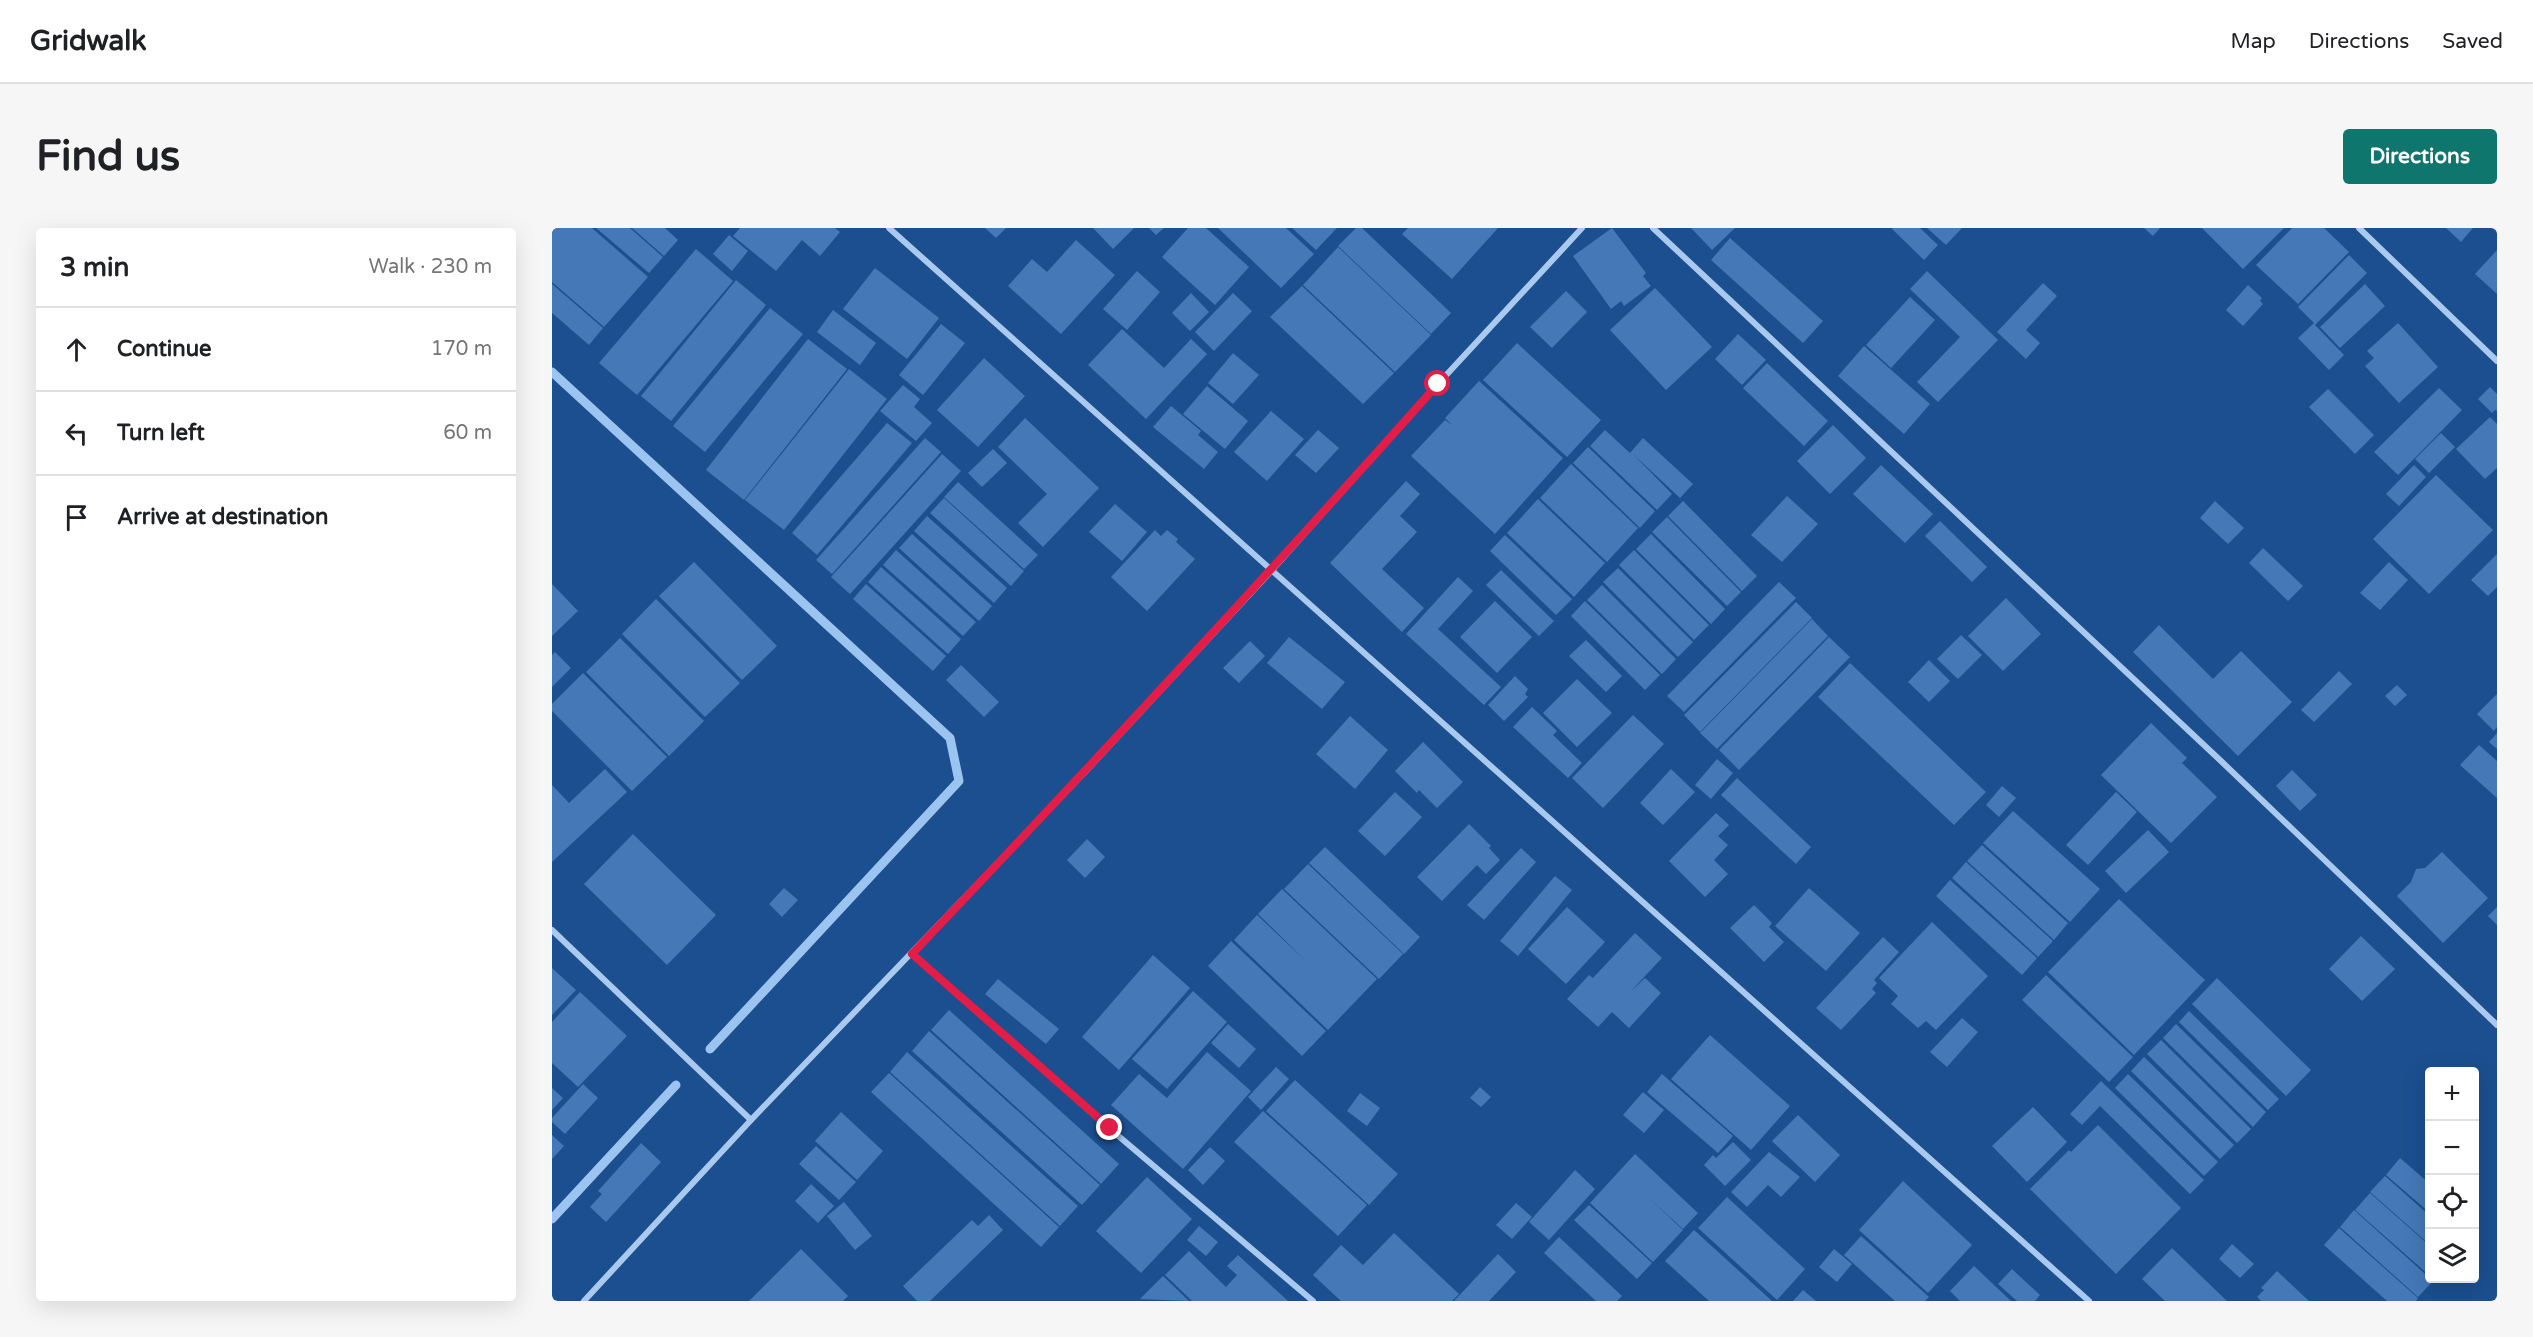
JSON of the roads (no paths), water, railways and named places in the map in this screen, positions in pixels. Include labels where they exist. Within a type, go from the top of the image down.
[{"type":"street","points":[[889,228],[2089,1301]]},
{"type":"street","points":[[584,1301],[751,1120],[1085,772],[1273,569],[1438,384],[1582,228]]},
{"type":"street","points":[[1653,228],[2222,761],[2497,1025]]},
{"type":"street","points":[[2359,228],[2497,361]]},
{"type":"street","points":[[552,930],[751,1120]]},
{"type":"street","points":[[912,954],[1118,1136],[1313,1301]]},
{"type":"waterway","points":[[552,372],[950,738],[959,781],[710,1049]]},
{"type":"waterway","points":[[552,1219],[676,1085]]}]
